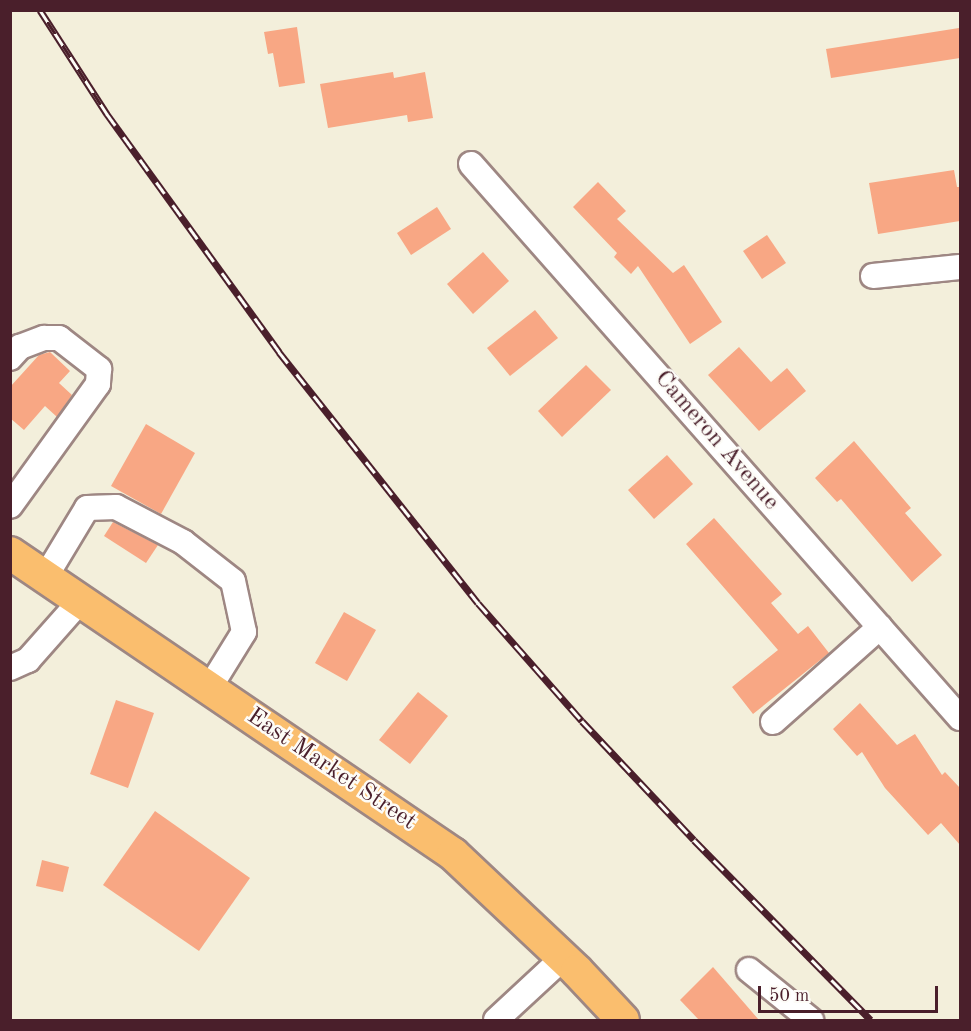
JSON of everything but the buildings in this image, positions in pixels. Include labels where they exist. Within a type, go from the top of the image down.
[{"type":"main road","name":"East Market Street","points":[[10,553],[82,599],[453,854],[563,958],[623,1020]]},
{"type":"street","name":"Cameron Avenue","points":[[471,164],[960,718]]},
{"type":"street","points":[[873,276],[960,267]]},
{"type":"street","points":[[10,358],[20,347],[44,338],[59,338],[99,369],[98,384],[10,506]]},
{"type":"street","points":[[46,576],[87,508],[116,507],[183,542],[233,581],[244,632],[210,687]]},
{"type":"street","points":[[10,668],[28,660],[82,599]]},
{"type":"street","points":[[772,722],[880,627]]},
{"type":"street","points":[[496,1020],[563,958]]},
{"type":"street","points":[[749,970],[811,1020]]},
{"type":"railway","points":[[40,10],[107,114],[279,352],[478,603],[582,721],[694,840],[871,1020]]}]
